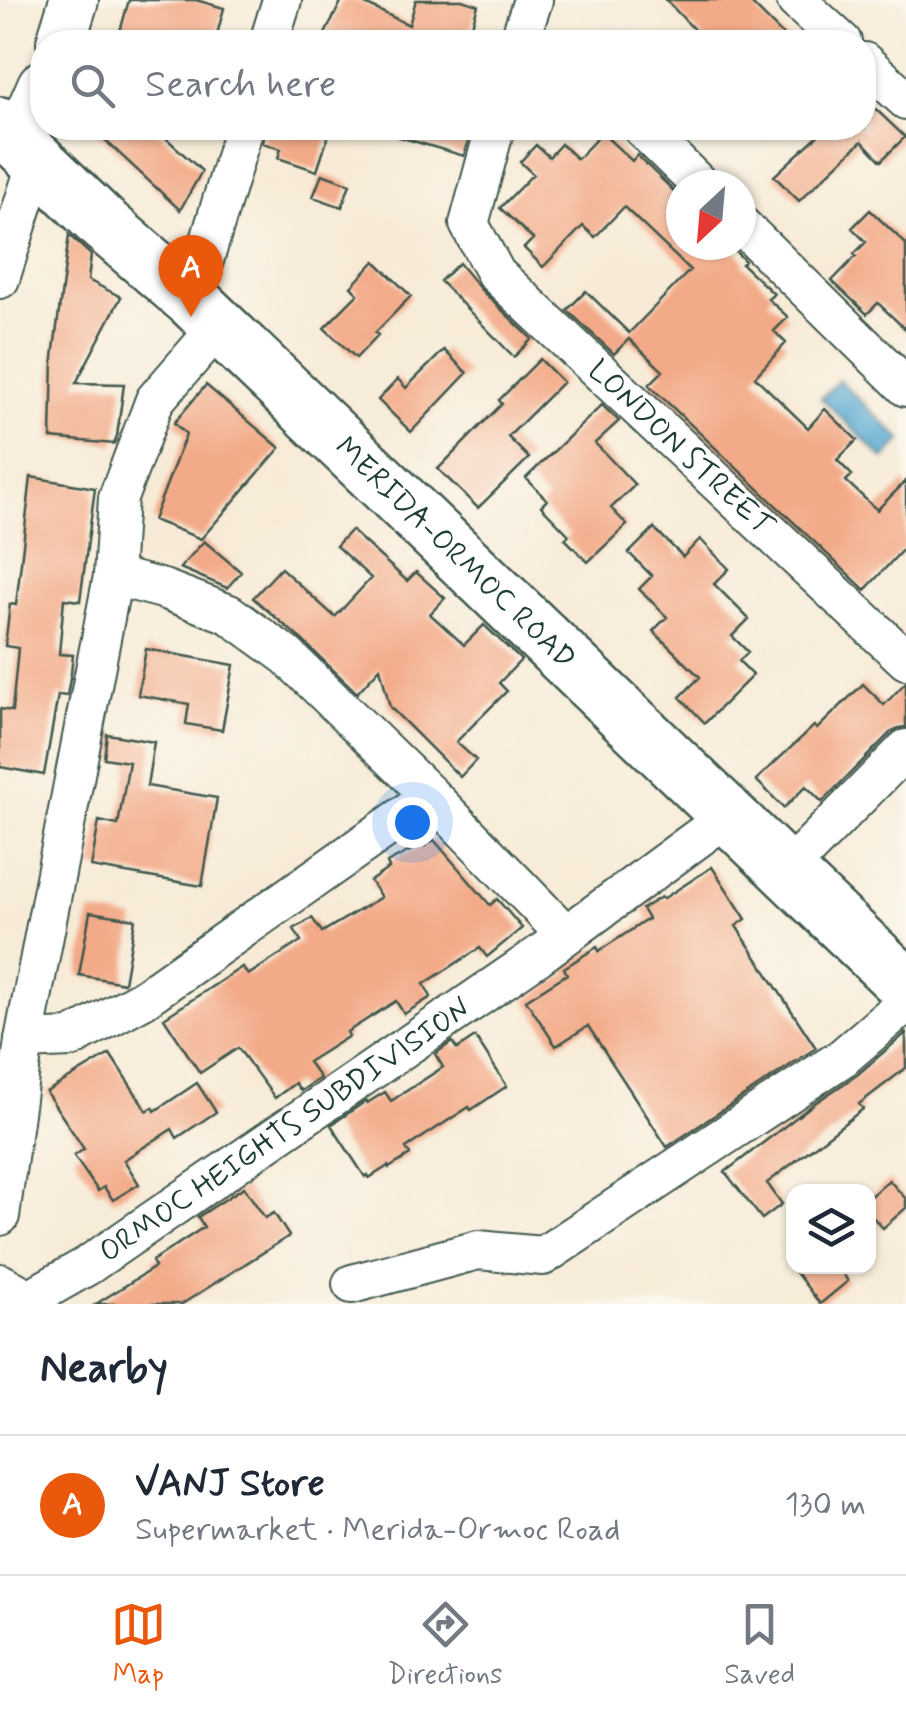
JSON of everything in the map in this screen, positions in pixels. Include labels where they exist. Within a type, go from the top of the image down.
[{"type":"highway","name":"MERIDA-ORMOC ROAD","points":[[18,143],[206,313],[906,986]]},
{"type":"main road","points":[[65,30],[74,0]]},
{"type":"main road","points":[[18,143],[30,114]]},
{"type":"street","points":[[273,30],[282,0]]},
{"type":"street","points":[[527,30],[533,0]]},
{"type":"street","points":[[796,0],[829,30]]},
{"type":"street","points":[[876,73],[906,100]]},
{"type":"street","points":[[0,1216],[24,1040],[113,576],[118,498],[156,400],[206,313],[242,140]]},
{"type":"street","name":"LONDON STREET","points":[[493,140],[469,224],[496,274],[906,660]]},
{"type":"street","points":[[654,140],[685,170]]},
{"type":"street","points":[[0,279],[18,143]]},
{"type":"street","points":[[756,240],[906,388]]},
{"type":"street","points":[[113,576],[163,589],[229,614],[287,656],[566,935]]},
{"type":"street","points":[[786,871],[906,750]]},
{"type":"street","points":[[24,1040],[71,1038],[143,999],[429,794]]},
{"type":"street","name":"ORMOC HEIGHTS SUBDIVISION","points":[[0,1283],[29,1299],[87,1266],[566,935],[728,816]]},
{"type":"street","points":[[352,1284],[478,1250],[544,1256],[842,1058],[906,1003]]},
{"type":"water","points":[[839,380],[902,440],[884,459],[821,398]]},
{"type":"building","points":[[129,0],[196,0],[224,8],[218,30],[120,30]]},
{"type":"building","points":[[342,0],[357,0],[409,25],[416,0],[462,0],[478,5],[471,30],[327,30]]},
{"type":"building","points":[[666,0],[748,0],[778,30],[695,30]]},
{"type":"building","points":[[876,109],[905,137],[881,161],[862,141],[799,201],[774,176],[813,140],[876,140]]},
{"type":"building","points":[[105,140],[168,140],[202,171],[180,210]]},
{"type":"building","points":[[327,140],[317,171],[278,158],[281,149],[263,143]]},
{"type":"building","points":[[410,140],[468,140],[464,156]]},
{"type":"building","points":[[595,140],[610,140],[632,161],[637,155],[666,183],[666,247],[624,207],[595,237],[583,226],[543,267],[524,248],[533,239],[500,208],[533,174],[520,162],[536,145],[549,157],[561,144],[577,159]]},
{"type":"building","points":[[322,174],[350,184],[342,207],[313,197]]},
{"type":"building","points":[[870,210],[906,244],[906,330],[878,303],[867,314],[832,281],[866,242],[852,228]]},
{"type":"building","points":[[69,235],[91,255],[88,280],[121,297],[76,383],[124,384],[114,444],[51,438],[53,357]]},
{"type":"building","points":[[680,260],[744,260],[742,264],[774,294],[768,299],[788,317],[774,331],[786,343],[755,377],[808,428],[825,409],[857,440],[837,460],[852,475],[846,481],[877,510],[906,481],[906,546],[865,590],[649,385],[663,371],[629,339],[614,354],[567,310],[586,291],[629,333],[690,270]]},
{"type":"building","points":[[375,261],[411,296],[356,358],[324,328],[358,294],[351,287]]},
{"type":"building","points":[[459,263],[532,339],[514,357],[440,281]]},
{"type":"building","points":[[444,350],[467,373],[411,432],[378,400],[398,379],[406,388]]},
{"type":"building","points":[[540,359],[563,382],[508,437],[529,458],[478,508],[438,469]]},
{"type":"building","points":[[206,385],[280,448],[201,539],[153,520],[186,434],[174,423]]},
{"type":"building","points":[[602,405],[619,421],[595,443],[635,485],[611,508],[627,525],[588,562],[565,539],[569,535],[541,506],[547,500],[526,478]]},
{"type":"building","points":[[31,477],[95,488],[80,601],[64,599],[59,654],[73,655],[71,673],[67,696],[58,695],[44,775],[0,767],[0,709],[12,711],[18,648],[5,646],[10,604],[16,605]]},
{"type":"building","points":[[654,528],[683,557],[700,539],[729,569],[714,584],[749,619],[732,636],[748,652],[739,661],[753,675],[705,723],[680,697],[700,677],[653,631],[667,617],[639,589],[652,576],[629,553]]},
{"type":"building","points":[[351,530],[407,581],[416,572],[445,598],[430,614],[464,645],[484,625],[521,660],[499,683],[507,691],[456,742],[476,760],[460,777],[390,707],[380,668],[357,693],[253,598],[281,568],[335,617],[371,578],[336,546]]},
{"type":"building","points":[[204,541],[241,572],[227,588],[180,568]]},
{"type":"building","points":[[146,649],[234,665],[222,730],[186,724],[189,704],[138,695]]},
{"type":"building","points":[[906,682],[906,727],[890,733],[822,802],[806,786],[784,808],[756,780],[863,684],[884,705]]},
{"type":"building","points":[[107,734],[154,742],[147,786],[217,798],[202,886],[91,867],[99,821],[118,825],[129,762],[104,758]]},
{"type":"building","points":[[434,840],[490,905],[497,899],[522,928],[487,957],[480,948],[424,984],[431,997],[404,1014],[396,1001],[347,1032],[349,1036],[308,1062],[320,1078],[301,1091],[295,1083],[275,1098],[238,1048],[200,1073],[164,1018],[242,967],[248,975],[301,941],[294,929],[312,918],[322,932],[381,897],[370,881],[389,868],[387,863]]},
{"type":"building","points":[[712,867],[746,919],[736,926],[816,1048],[667,1147],[588,1026],[556,1046],[526,1000],[567,974],[564,968],[648,919],[642,909]]},
{"type":"building","points":[[90,912],[135,919],[124,983],[79,975]]},
{"type":"building","points":[[906,1033],[906,1068],[859,1104],[863,1109],[767,1183],[782,1204],[762,1219],[725,1172],[857,1075]]},
{"type":"building","points":[[475,1037],[507,1086],[406,1148],[410,1155],[365,1177],[331,1125],[385,1092],[391,1101],[443,1067],[435,1054],[452,1042],[457,1049]]},
{"type":"building","points":[[110,1054],[147,1111],[153,1107],[155,1111],[197,1083],[216,1112],[177,1138],[172,1129],[124,1160],[139,1184],[113,1200],[104,1187],[98,1191],[74,1156],[84,1149],[46,1092]]},
{"type":"building","points":[[889,1180],[906,1199],[906,1208],[883,1228],[876,1221],[876,1191]]},
{"type":"building","points":[[244,1187],[265,1218],[274,1213],[289,1236],[182,1304],[96,1304],[155,1267],[152,1261],[204,1227],[198,1217]]},
{"type":"building","points":[[797,1274],[843,1274],[848,1281],[820,1304]]},
{"type":"place","name":"VANJ Store","points":[[191,317]]}]
